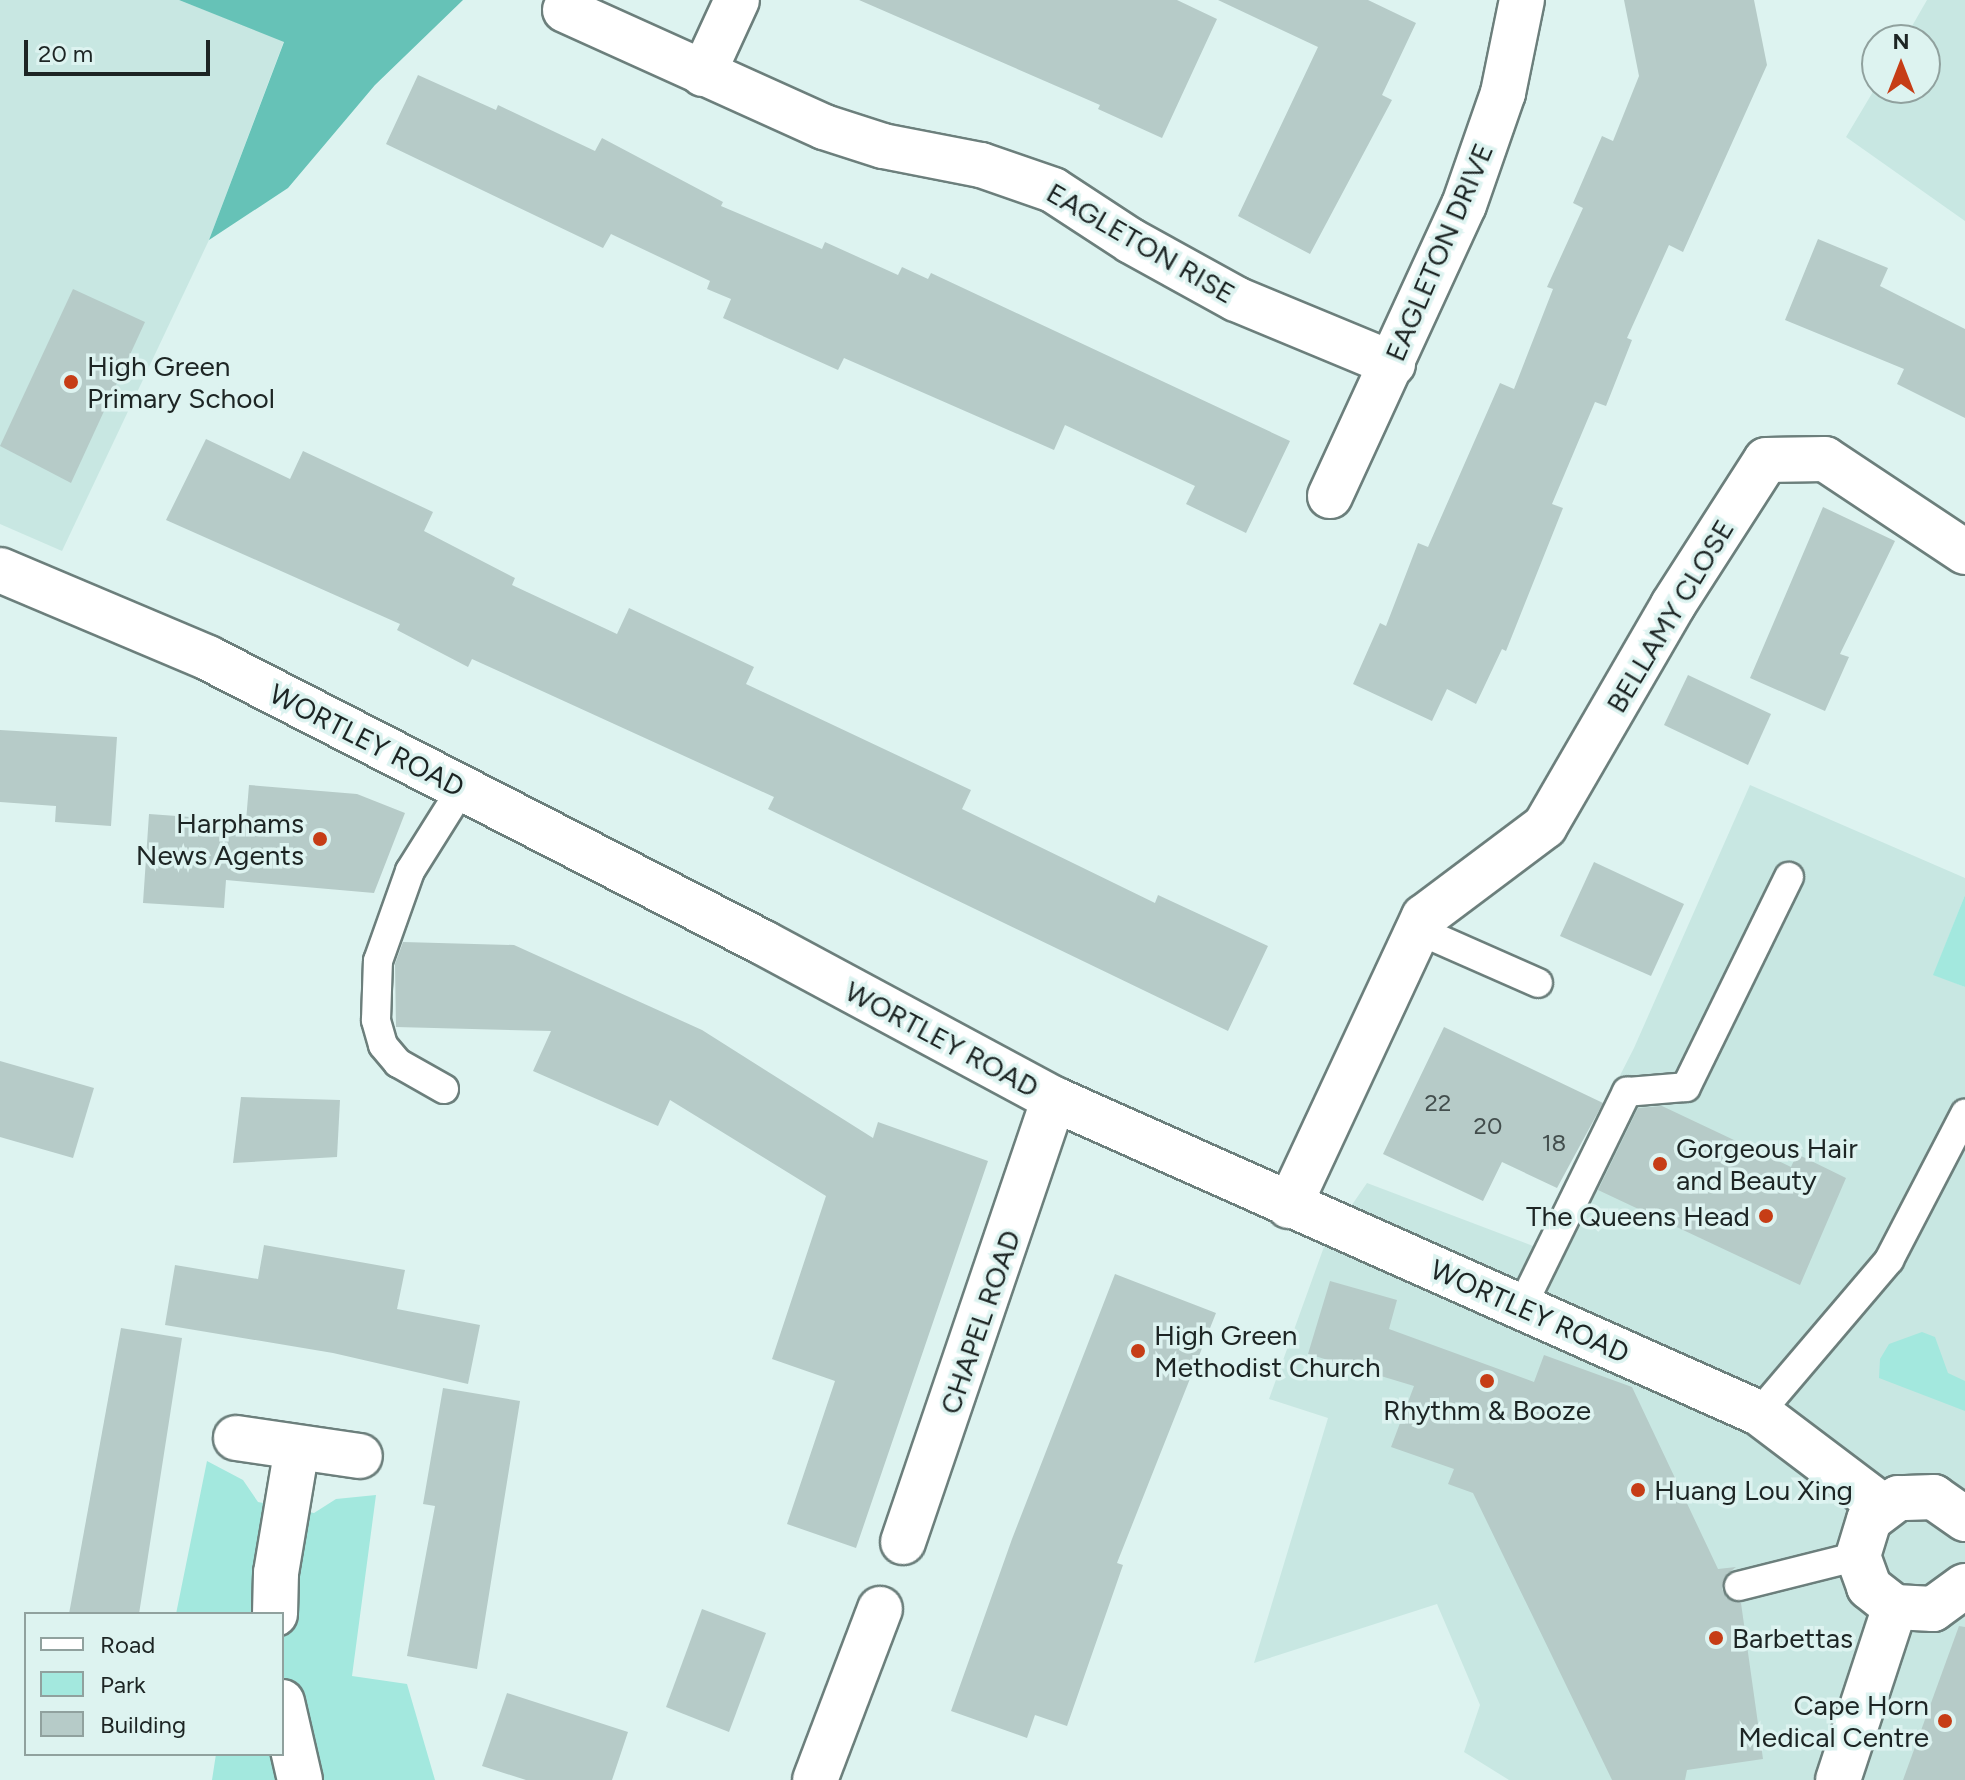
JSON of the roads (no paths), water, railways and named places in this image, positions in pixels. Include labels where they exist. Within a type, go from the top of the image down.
[{"type":"street","points":[[703,74],[737,0]]},
{"type":"street","name":"EAGLETON DRIVE","points":[[1330,496],[1393,364],[1469,191],[1503,93],[1522,0]]},
{"type":"street","name":"EAGLETON RISE","points":[[565,10],[703,74],[868,142],[981,165],[1053,190],[1131,241],[1236,299],[1393,364]]},
{"type":"street","name":"BELLAMY CLOSE","points":[[1289,1206],[1424,917],[1545,826],[1673,605],[1766,460],[1825,459],[1965,552]]},
{"type":"street","name":"WORTLEY ROAD","points":[[0,570],[208,658],[1054,1099],[1759,1413],[1882,1506]]},
{"type":"street","name":"CHAPEL ROAD","points":[[903,1542],[1054,1099]]},
{"type":"street","points":[[236,1438],[360,1456]]},
{"type":"street","points":[[275,1612],[276,1573],[297,1448]]},
{"type":"street","points":[[1965,1519],[1934,1497],[1916,1495],[1882,1506],[1869,1520],[1858,1556],[1869,1587],[1895,1607],[1933,1609],[1965,1586]]},
{"type":"street","points":[[1838,1780],[1895,1607]]},
{"type":"street","points":[[815,1780],[880,1609]]},
{"type":"street","points":[[284,1711],[300,1780]]},
{"type":"lane","points":[[444,1089],[398,1063],[383,1045],[376,1020],[378,961],[410,871],[462,788]]},
{"type":"lane","points":[[1521,1308],[1627,1092],[1686,1087],[1789,877]]},
{"type":"lane","points":[[1418,930],[1538,983]]},
{"type":"lane","points":[[1759,1413],[1889,1260],[1965,1114]]},
{"type":"lane","points":[[1739,1586],[1858,1556]]},
{"type":"place","name":"High Green Primary School","points":[[71,382]]},
{"type":"place","name":"Harphams News Agents","points":[[320,839]]},
{"type":"place","name":"Gorgeous Hair and Beauty","points":[[1660,1164]]},
{"type":"place","name":"The Queens Head","points":[[1766,1216]]},
{"type":"place","name":"High Green Methodist Church","points":[[1138,1351]]},
{"type":"place","name":"Rhythm & Booze","points":[[1487,1381]]},
{"type":"place","name":"Huang Lou Xing","points":[[1638,1490]]},
{"type":"place","name":"Barbettas","points":[[1716,1638]]},
{"type":"place","name":"Cape Horn Medical Centre","points":[[1945,1721]]}]
